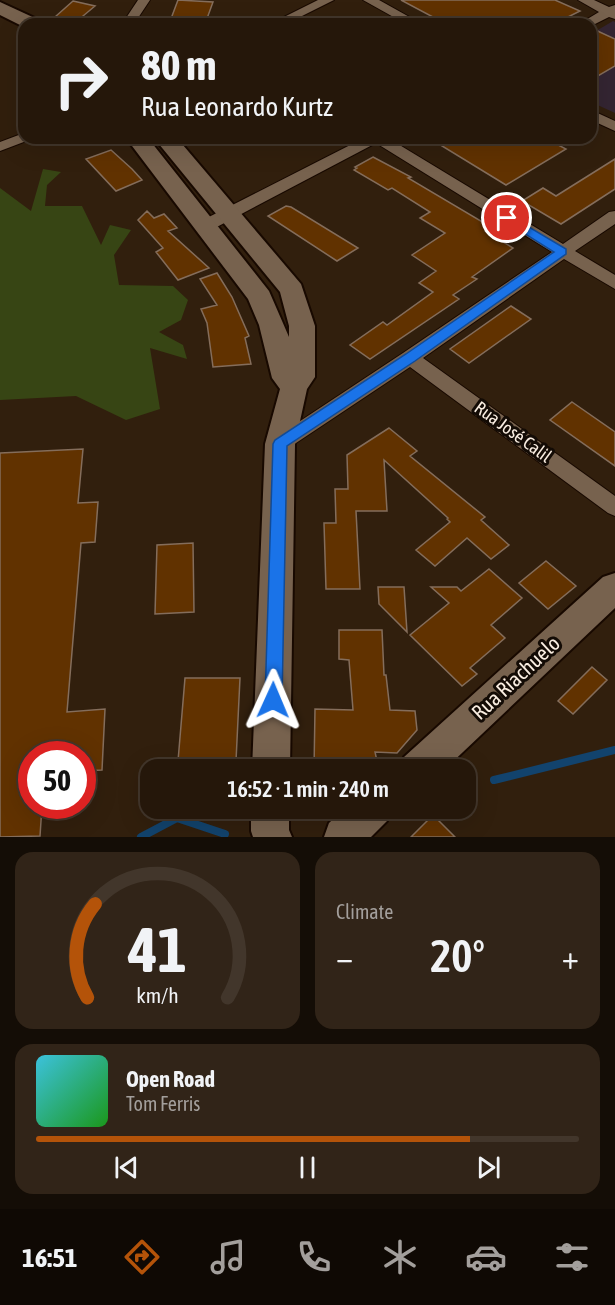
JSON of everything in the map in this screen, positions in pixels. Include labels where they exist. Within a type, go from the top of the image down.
[{"type":"main road","points":[[0,8],[20,18]]},
{"type":"main road","points":[[0,18],[18,27]]},
{"type":"main road","points":[[142,144],[207,225],[260,297],[272,325],[286,378],[294,387]]},
{"type":"main road","points":[[170,144],[231,214],[292,290],[302,326],[301,377],[294,387],[280,444],[272,759]]},
{"type":"main road","name":"Rua Riachuelo","points":[[429,759],[615,587]]},
{"type":"main road","points":[[270,819],[270,831],[273,837]]},
{"type":"main road","points":[[343,837],[362,819]]},
{"type":"street","points":[[132,18],[144,0]]},
{"type":"street","points":[[289,18],[328,0]]},
{"type":"street","points":[[369,0],[404,18]]},
{"type":"street","points":[[584,0],[613,12]]},
{"type":"street","points":[[597,19],[613,12]]},
{"type":"street","points":[[597,117],[615,127]]},
{"type":"street","points":[[0,147],[18,140]]},
{"type":"street","points":[[207,225],[365,144]]},
{"type":"street","points":[[387,144],[615,284]]},
{"type":"street","points":[[280,444],[410,358],[615,216]]},
{"type":"street","name":"Rua José Calil","points":[[410,358],[615,507]]},
{"type":"shaded area","points":[[615,22],[615,113],[597,105],[597,30]]},
{"type":"green space","points":[[43,169],[61,172],[47,185],[45,206],[82,206],[101,245],[110,225],[131,230],[114,255],[119,285],[173,286],[188,300],[181,320],[159,332],[183,345],[187,359],[150,348],[160,409],[126,420],[76,396],[0,400],[0,188],[31,211]]},
{"type":"building","points":[[178,0],[213,2],[207,18],[171,18]]},
{"type":"building","points":[[401,0],[555,0],[580,11],[566,18],[435,18]]},
{"type":"building","points":[[73,1],[95,6],[81,18],[55,17]]},
{"type":"building","points":[[597,31],[615,39],[615,66],[597,76]]},
{"type":"building","points":[[439,144],[556,144],[566,149],[506,185]]},
{"type":"building","points":[[111,150],[142,180],[116,191],[86,159]]},
{"type":"building","points":[[373,157],[411,177],[408,178],[491,227],[485,231],[513,248],[472,277],[477,279],[453,295],[459,299],[370,359],[350,345],[383,322],[387,325],[433,292],[419,283],[436,271],[412,255],[445,233],[420,218],[430,212],[392,188],[388,190],[354,170],[357,168],[355,167]]},
{"type":"building","points":[[615,159],[615,189],[561,224],[522,201],[543,188],[556,196]]},
{"type":"building","points":[[286,206],[358,248],[337,261],[268,216]]},
{"type":"building","points":[[147,211],[154,218],[164,214],[177,228],[168,231],[209,268],[178,280],[156,252],[163,248],[138,220]]},
{"type":"building","points":[[217,273],[232,297],[249,336],[245,338],[251,364],[213,367],[207,323],[201,309],[217,305],[200,279]]},
{"type":"building","points":[[511,306],[531,319],[469,363],[450,349]]},
{"type":"building","points":[[572,402],[615,432],[615,466],[550,420]]},
{"type":"building","points":[[389,428],[417,451],[410,456],[485,517],[481,520],[509,545],[491,559],[467,538],[435,566],[416,550],[450,522],[384,460],[387,511],[356,511],[360,589],[326,589],[324,523],[336,523],[335,489],[348,489],[347,455]]},
{"type":"building","points":[[83,449],[78,503],[98,502],[95,542],[81,543],[67,712],[105,709],[102,770],[96,770],[96,741],[18,741],[18,819],[41,819],[40,836],[0,837],[0,453]]},
{"type":"building","points":[[193,543],[194,612],[155,614],[157,545]]},
{"type":"building","points":[[546,561],[576,586],[548,609],[519,583]]},
{"type":"building","points":[[489,569],[522,598],[491,625],[505,638],[470,668],[477,674],[462,686],[410,635],[449,603],[431,587],[457,587],[461,591]]},
{"type":"building","points":[[378,587],[404,587],[407,632],[379,604]]},
{"type":"building","points":[[339,630],[382,630],[384,675],[386,675],[390,710],[415,711],[417,730],[397,753],[375,752],[377,759],[314,759],[315,709],[353,710],[349,660],[339,659]]},
{"type":"building","points":[[592,667],[607,680],[573,714],[558,701]]},
{"type":"building","points":[[185,678],[240,678],[236,759],[178,759]]},
{"type":"building","points":[[429,819],[437,819],[455,837],[411,837]]},
{"type":"waterway","points":[[494,780],[615,750]]},
{"type":"waterway","points":[[141,837],[177,818],[225,834]]},
{"type":"route","points":[[273,700],[280,444],[410,358],[562,252],[507,218]]}]
